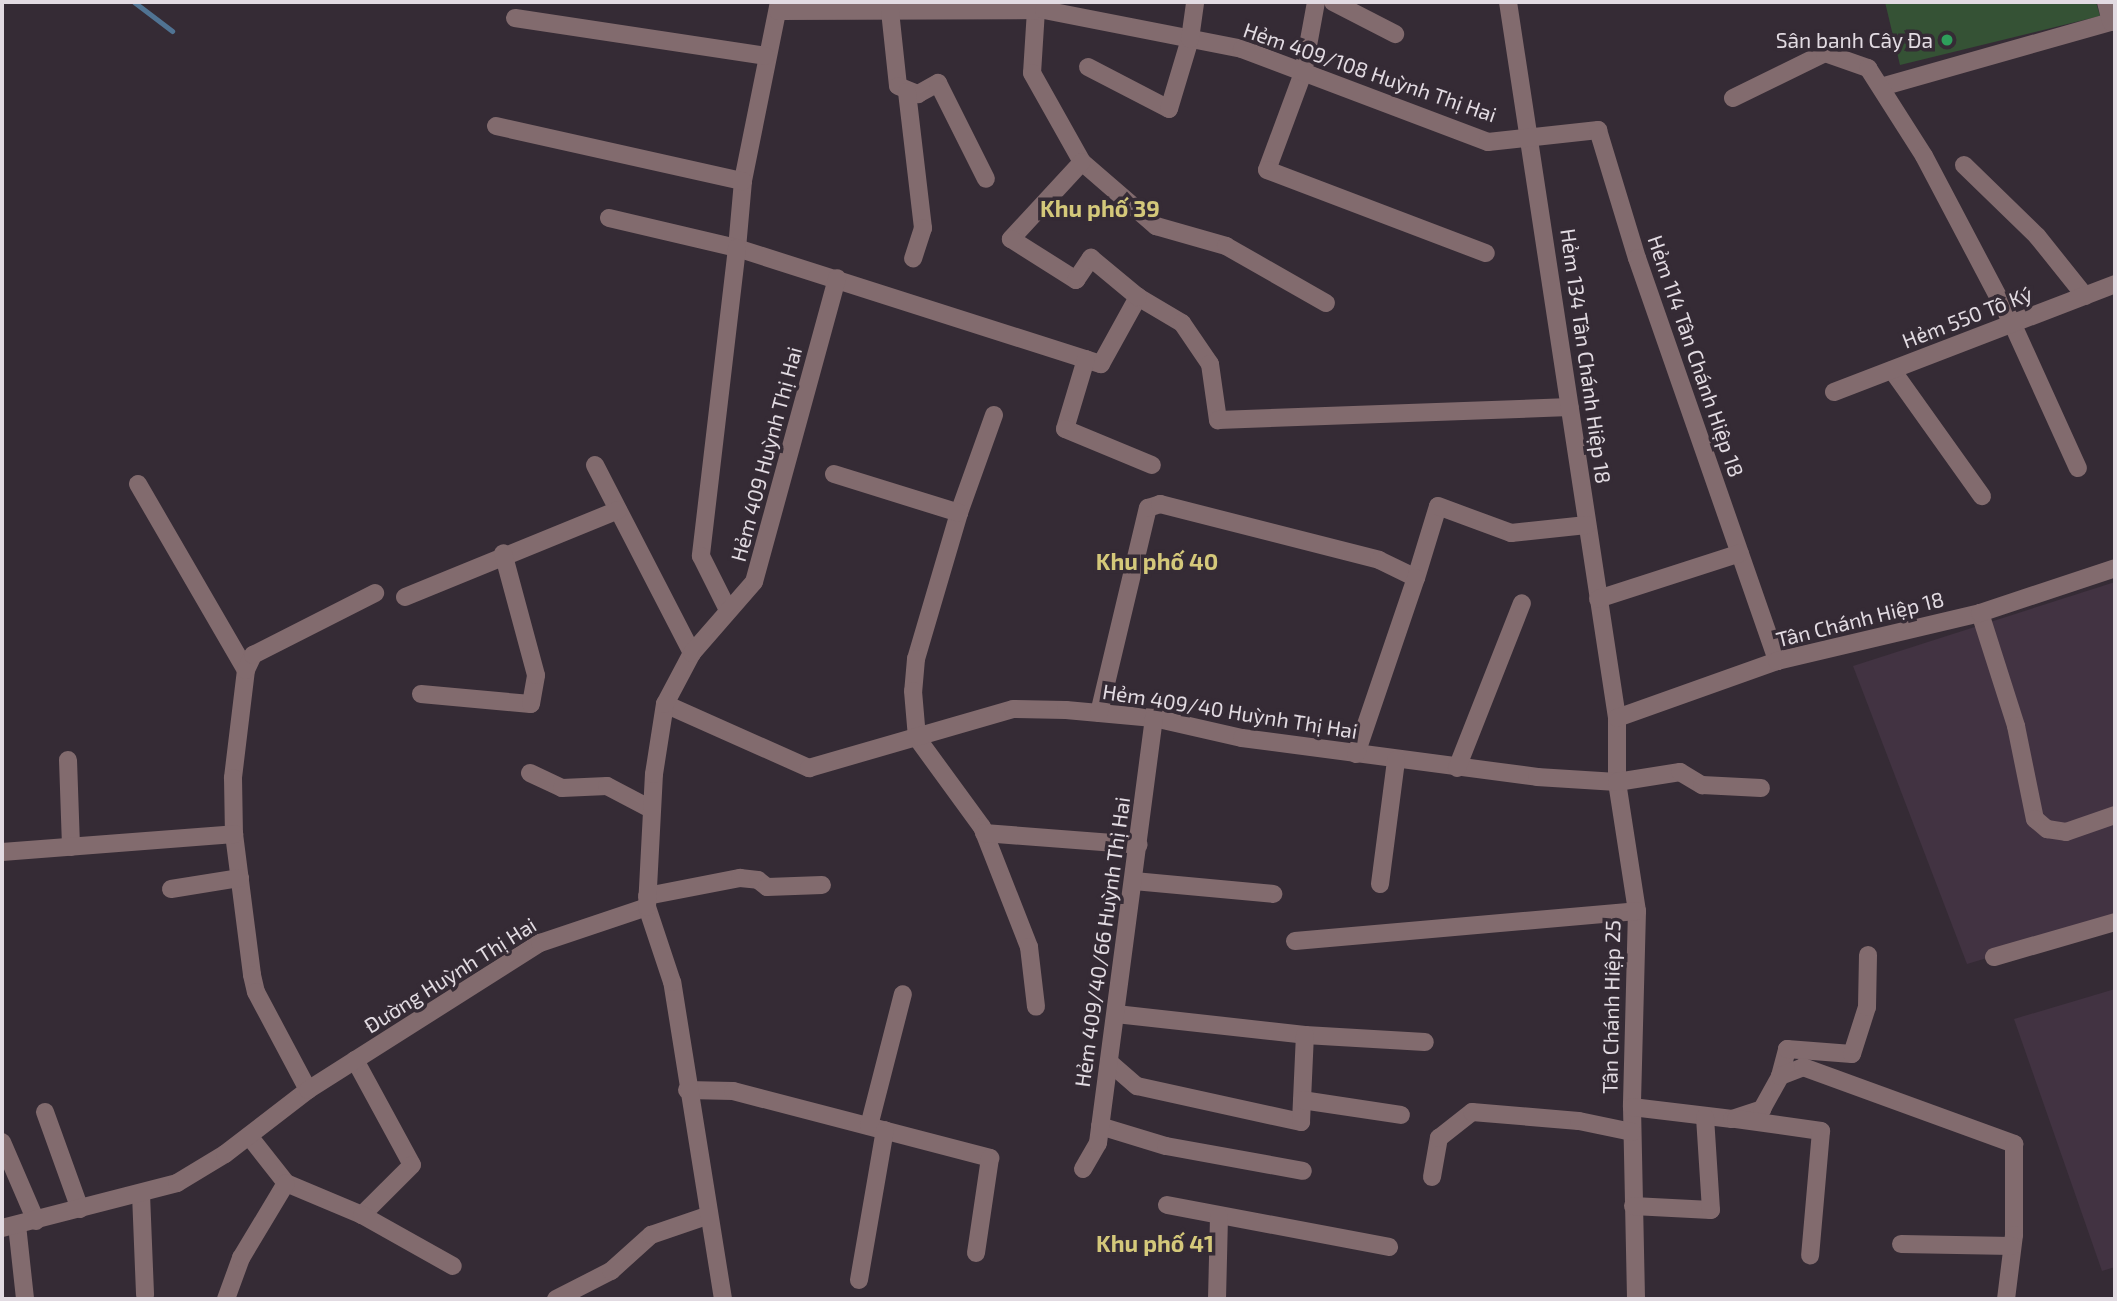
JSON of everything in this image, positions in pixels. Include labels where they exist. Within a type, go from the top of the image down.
[{"type":"street","points":[[1088,66],[1169,109],[1190,39],[1195,2]]},
{"type":"street","points":[[1316,2],[1303,73],[1267,170],[1486,253]]},
{"type":"street","points":[[1333,2],[1395,34]]},
{"type":"street","name":"Hẻm 134 Tân Chánh Hiệp 18","points":[[1508,2],[1617,718]]},
{"type":"street","points":[[1881,87],[2111,22],[2106,2]]},
{"type":"street","points":[[728,610],[701,556],[743,181],[765,57],[778,6]]},
{"type":"street","name":"Hẻm 409/108 Huỳnh Thị Hai","points":[[778,6],[890,11],[946,6],[1027,7],[1242,49],[1488,142],[1530,140]]},
{"type":"street","points":[[1027,7],[1032,73],[1082,162],[1156,226],[1226,247],[1326,303]]},
{"type":"street","points":[[890,11],[896,82],[907,92],[924,93],[939,83],[986,179]]},
{"type":"street","points":[[515,18],[765,57]]},
{"type":"street","points":[[1733,98],[1825,53],[1868,68],[1924,156],[2014,325],[2078,468]]},
{"type":"street","points":[[907,92],[923,228],[913,258]]},
{"type":"street","points":[[496,126],[743,181]]},
{"type":"street","name":"Hẻm 114 Tân Chánh Hiệp 18","points":[[1530,140],[1598,130],[1637,258],[1777,661]]},
{"type":"street","points":[[1082,162],[1011,239],[1076,279],[1091,258],[1138,297],[1182,323],[1210,364],[1218,420],[1570,407]]},
{"type":"street","points":[[1964,165],[2037,236],[2085,296]]},
{"type":"street","points":[[609,218],[737,248],[1101,364],[1138,297]]},
{"type":"street","name":"Hẻm 409 Huỳnh Thị Hai","points":[[647,902],[651,809],[665,704],[692,653],[754,582],[837,278]]},
{"type":"street","name":"Hẻm 550 Tô Ký","points":[[1834,392],[2115,284]]},
{"type":"street","points":[[1086,359],[1065,429],[1152,466]]},
{"type":"street","points":[[1892,370],[1982,496]]},
{"type":"street","points":[[994,415],[959,513],[916,659],[917,738],[984,833],[1029,947],[1036,1007]]},
{"type":"street","points":[[595,465],[692,653]]},
{"type":"street","points":[[835,474],[959,513]]},
{"type":"street","points":[[138,484],[246,670]]},
{"type":"street","points":[[1099,713],[1148,508],[1160,504],[1379,560],[1416,578]]},
{"type":"street","points":[[1356,754],[1438,506],[1511,533],[1587,526]]},
{"type":"street","points":[[405,597],[503,553],[618,510]]},
{"type":"street","points":[[421,694],[531,704],[536,675],[503,553]]},
{"type":"street","points":[[1598,599],[1740,553]]},
{"type":"street","name":"Tân Chánh Hiệp 18","points":[[1617,718],[1777,661],[1980,613],[2115,568]]},
{"type":"street","points":[[308,1090],[256,992],[234,834],[233,778],[246,670],[253,655],[375,593]]},
{"type":"street","points":[[1457,768],[1522,603]]},
{"type":"street","points":[[1980,613],[2016,726],[2035,819],[2047,829],[2066,831],[2115,815]]},
{"type":"street","name":"Hẻm 409/40 Huỳnh Thị Hai","points":[[665,704],[809,768],[1013,709],[1154,718],[1242,737],[1457,768],[1617,782],[1680,772],[1702,785],[1761,788]]},
{"type":"street","name":"Hẻm 409/40/66 Huỳnh Thị Hai","points":[[1083,1169],[1098,1143],[1135,881],[1154,718]]},
{"type":"street","name":"Tân Chánh Hiệp 25","points":[[1617,718],[1617,782],[1637,911],[1632,1107],[1636,1299]]},
{"type":"street","points":[[68,760],[71,847]]},
{"type":"street","points":[[1380,884],[1396,760]]},
{"type":"street","points":[[530,773],[562,788],[607,786],[651,809]]},
{"type":"street","points":[[984,833],[1139,845]]},
{"type":"street","points":[[2,852],[234,834]]},
{"type":"street","points":[[171,889],[240,878]]},
{"type":"street","name":"Đường Huỳnh Thị Hai","points":[[9,1226],[177,1183],[249,1136],[308,1090],[540,943],[647,902],[740,878],[758,880],[767,887],[822,886]]},
{"type":"street","points":[[1135,881],[1273,894]]},
{"type":"street","points":[[647,902],[673,982],[687,1090],[723,1299]]},
{"type":"street","points":[[1295,941],[1637,911]]},
{"type":"street","points":[[1994,957],[2115,922]]},
{"type":"street","points":[[1732,1119],[1762,1109],[1780,1076],[1787,1049],[1852,1054],[1867,1007],[1868,955]]},
{"type":"street","points":[[859,1280],[877,1128],[903,994]]},
{"type":"street","points":[[1116,1014],[1305,1035],[1425,1042]]},
{"type":"street","points":[[1110,1062],[1137,1086],[1301,1122],[1305,1035]]},
{"type":"street","points":[[355,1060],[412,1165],[362,1215]]},
{"type":"street","points":[[1780,1076],[1803,1067],[2014,1144],[2012,1246],[2006,1299]]},
{"type":"street","points":[[687,1090],[733,1091],[990,1158],[976,1253]]},
{"type":"street","points":[[1302,1100],[1401,1115]]},
{"type":"street","points":[[1632,1107],[1821,1131],[1810,1256]]},
{"type":"street","points":[[45,1112],[80,1209]]},
{"type":"street","points":[[1432,1177],[1438,1138],[1472,1112],[1579,1121],[1632,1132]]},
{"type":"street","points":[[1633,1206],[1711,1210],[1705,1117]]},
{"type":"street","points":[[1100,1126],[1166,1146],[1303,1171]]},
{"type":"street","points":[[249,1136],[286,1183],[362,1215],[453,1266]]},
{"type":"street","points":[[2,1142],[36,1221]]},
{"type":"street","points":[[226,1299],[242,1258],[286,1183]]},
{"type":"street","points":[[141,1194],[145,1295]]},
{"type":"street","points":[[1167,1205],[1219,1217],[1389,1247]]},
{"type":"street","points":[[556,1299],[611,1271],[651,1236],[709,1215]]},
{"type":"street","points":[[1217,1299],[1219,1217]]},
{"type":"street","points":[[9,1226],[25,1299]]},
{"type":"street","points":[[1901,1244],[2012,1246]]},
{"type":"shaded area","points":[[2115,582],[2115,919],[1967,964],[1853,666]]},
{"type":"shaded area","points":[[2115,989],[2115,1267],[2102,1271],[2014,1019]]},
{"type":"green space","name":"Sân banh Cây Đa","points":[[1885,2],[2096,2],[2100,16],[1900,65]]},
{"type":"waterway","points":[[134,2],[172,31]]},
{"type":"place","name":"Sân banh Cây Đa","points":[[1947,40]]},
{"type":"district","name":"Khu phố 39","points":[[1100,208]]},
{"type":"district","name":"Khu phố 40","points":[[1157,561]]},
{"type":"district","name":"Khu phố 41","points":[[1155,1243]]}]
